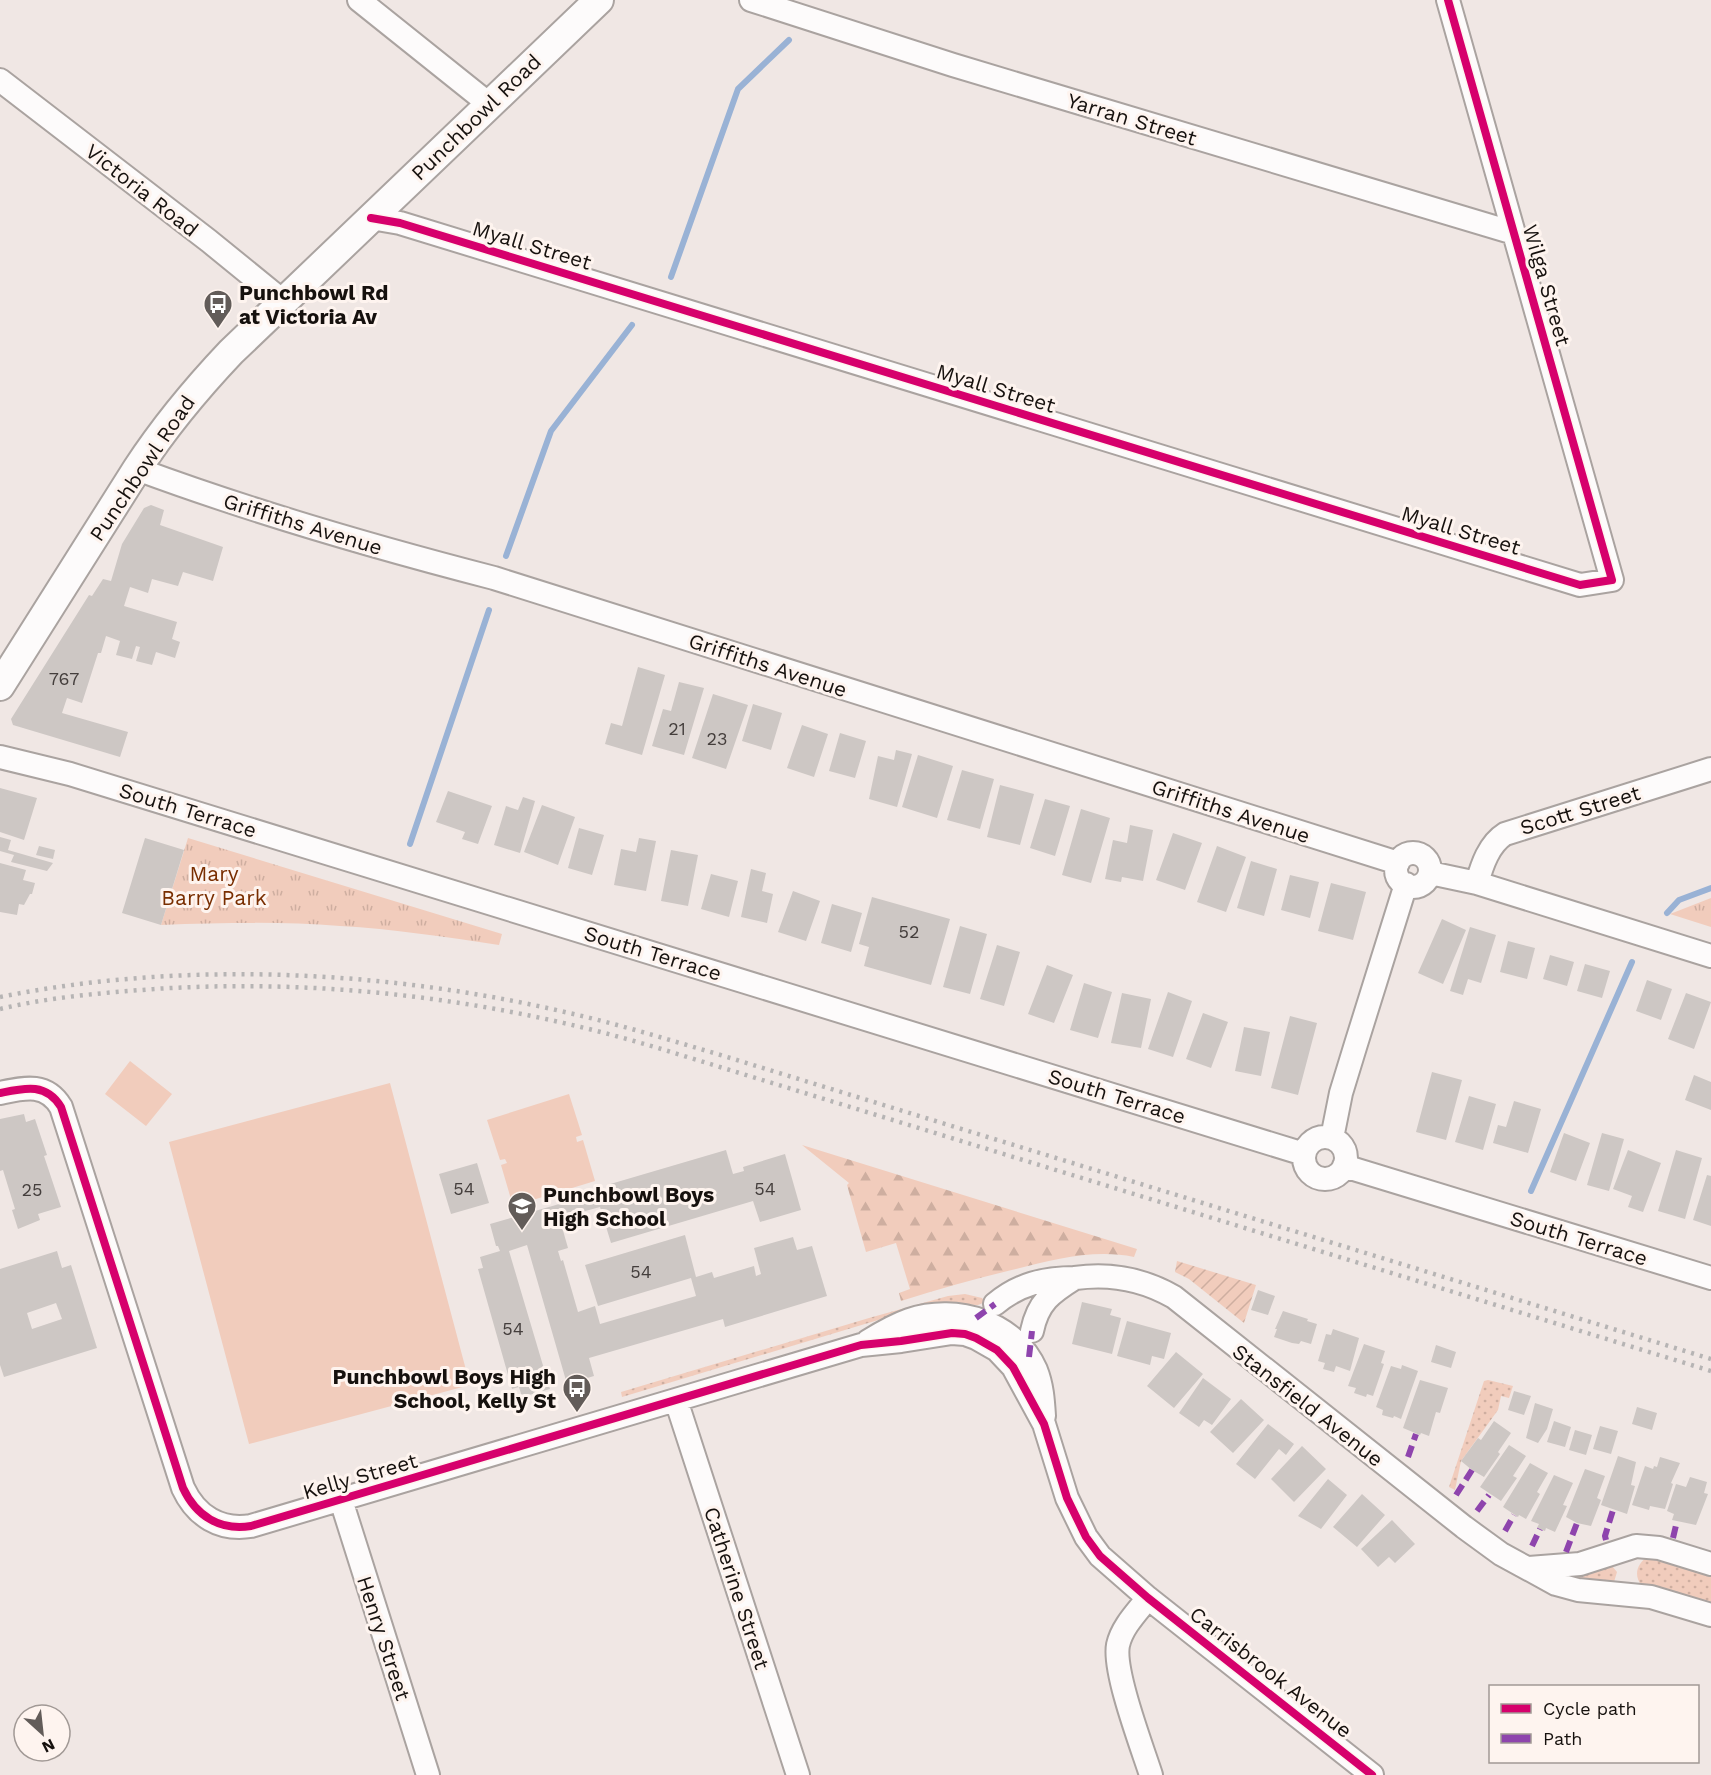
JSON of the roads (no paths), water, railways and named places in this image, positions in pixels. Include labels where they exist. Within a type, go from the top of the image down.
[{"type":"main road","name":"Punchbowl Road","points":[[0,686],[159,435],[187,399],[231,352],[599,0]]},
{"type":"street","points":[[359,0],[489,104]]},
{"type":"street","name":"Yarran Street","points":[[751,0],[964,69],[1514,233]]},
{"type":"street","name":"Wilga Street","points":[[1448,0],[1612,580]]},
{"type":"street","name":"Victoria Road","points":[[2,84],[228,256],[284,303]]},
{"type":"street","name":"Myall Street","points":[[371,218],[400,223],[1580,585],[1612,580]]},
{"type":"street","name":"Griffiths Avenue","points":[[137,469],[234,503],[407,556],[494,578],[1402,874]]},
{"type":"street","name":"South Terrace","points":[[0,757],[90,780],[1304,1155]]},
{"type":"street","name":"Scott Street","points":[[1477,883],[1494,843],[1505,834],[1711,769]]},
{"type":"street","points":[[1332,1138],[1402,874],[1414,886],[1423,884],[1430,873],[1477,883],[1711,956]]},
{"type":"street","name":"Kelly Street","points":[[0,1094],[26,1089],[48,1092],[58,1102],[64,1114],[143,1366],[188,1498],[202,1515],[229,1527],[239,1528],[341,1500],[861,1345],[894,1326],[927,1316],[946,1314],[971,1326],[996,1326],[1011,1336],[1029,1358],[1036,1371],[1042,1391],[1044,1424]]},
{"type":"street","points":[[1317,1138],[1332,1138],[1342,1146],[1345,1152],[1344,1166],[1341,1172],[1329,1178],[1316,1177],[1306,1167],[1304,1155],[1306,1148],[1317,1138]]},
{"type":"street","name":"South Terrace","points":[[1344,1166],[1711,1278]]},
{"type":"street","name":"Stansfield Avenue","points":[[995,1304],[1013,1291],[1033,1282],[1052,1278],[1097,1275],[1136,1280],[1158,1288],[1174,1297],[1501,1554],[1556,1584],[1578,1590],[1651,1597],[1711,1615]]},
{"type":"street","points":[[1032,1331],[1034,1318],[1042,1303],[1056,1290],[1075,1278]]},
{"type":"street","name":"Catherine Street","points":[[676,1400],[798,1775]]},
{"type":"street","name":"Carrisbrook Avenue","points":[[1044,1424],[1067,1498],[1086,1537],[1110,1567],[1372,1775]]},
{"type":"street","name":"Henry Street","points":[[341,1500],[428,1775]]},
{"type":"street","points":[[1529,1568],[1580,1564],[1629,1546],[1645,1545],[1711,1564]]},
{"type":"street","points":[[1148,1598],[1126,1626],[1118,1646],[1118,1656],[1121,1677],[1151,1775]]},
{"type":"waterway","points":[[671,277],[738,89],[789,40]]},
{"type":"waterway","points":[[506,556],[551,431],[632,325]]},
{"type":"waterway","points":[[410,844],[489,610]]},
{"type":"waterway","points":[[1667,913],[1679,900],[1711,888]]},
{"type":"waterway","points":[[1531,1191],[1632,962]]},
{"type":"railway","points":[[0,997],[70,985],[213,974],[358,979],[500,998],[624,1027],[714,1053],[1711,1359]]},
{"type":"railway","points":[[0,1009],[57,998],[218,986],[345,990],[409,996],[534,1017],[658,1048],[1711,1371]]},
{"type":"place","name":"Punchbowl Rd at Victoria Av","points":[[218,330]]},
{"type":"place","name":"Punchbowl Boys High School","points":[[522,1232]]},
{"type":"place","name":"Punchbowl Boys High School, Kelly St","points":[[577,1414]]},
{"type":"park label","name":"Mary Barry Park","points":[[214,885]]}]
